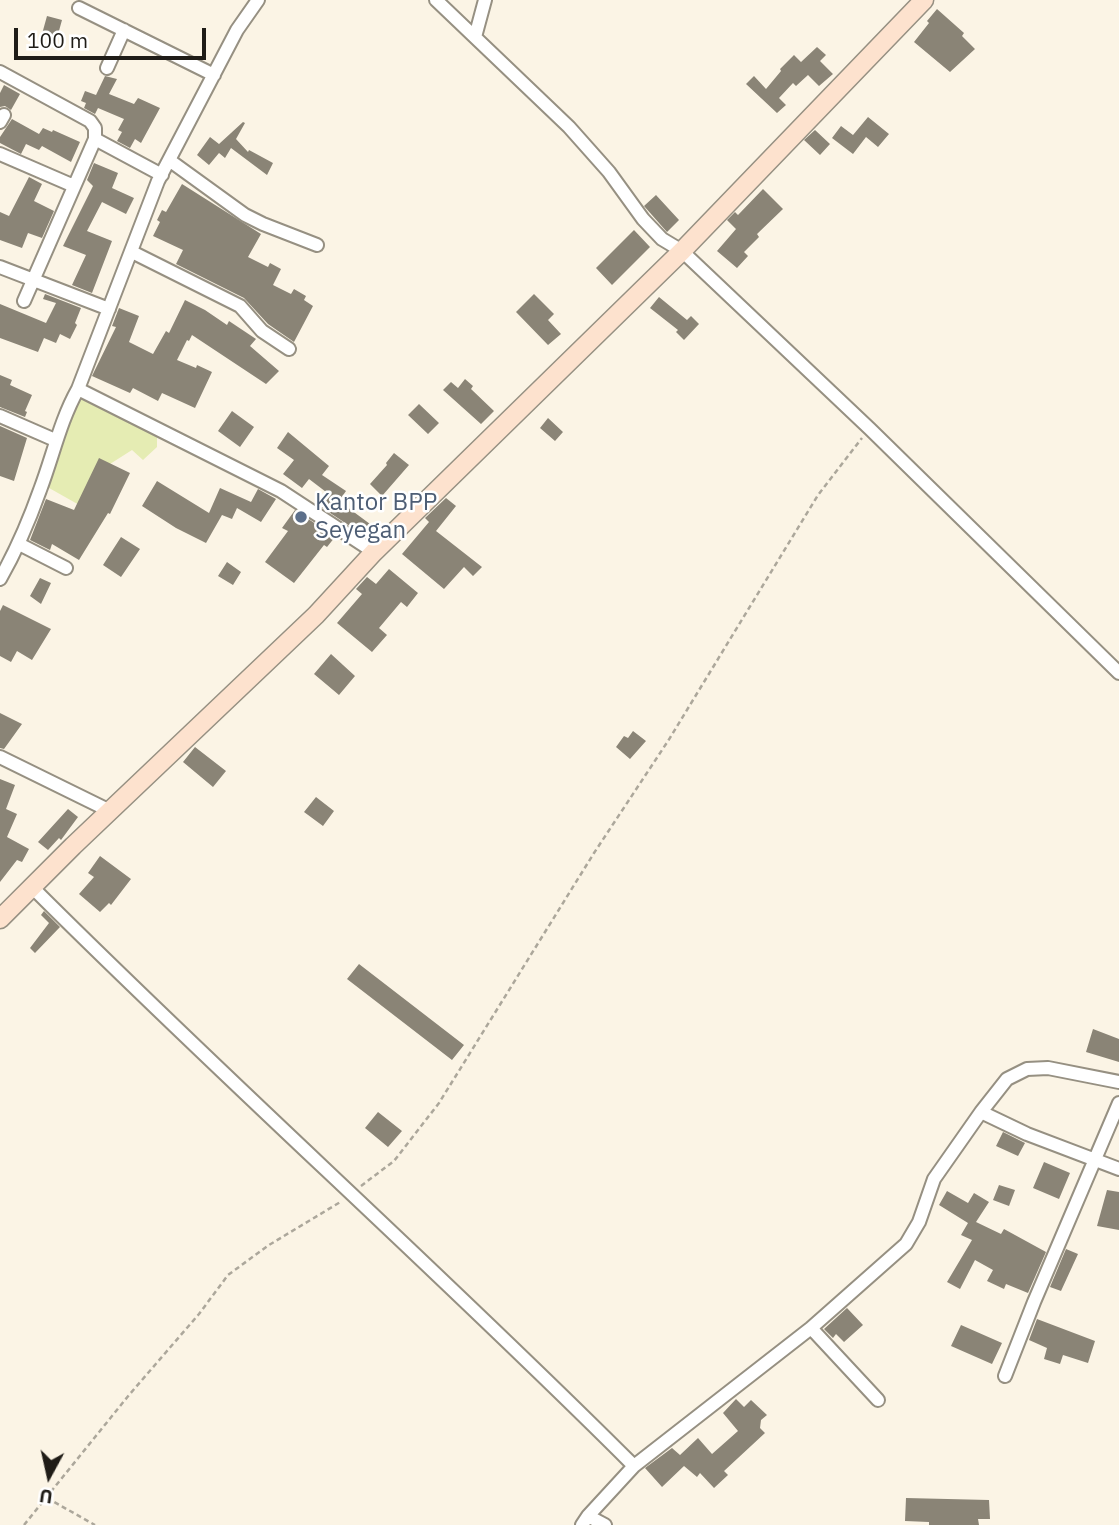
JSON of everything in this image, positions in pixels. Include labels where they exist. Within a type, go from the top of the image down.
[{"type":"main road","points":[[0,919],[316,615],[374,552],[413,517],[682,251],[924,0]]},
{"type":"street","points":[[0,579],[19,544],[41,488],[55,440],[78,389],[162,174],[237,30],[258,0]]},
{"type":"street","points":[[436,0],[569,127],[662,239],[682,251],[870,429],[1119,673]]},
{"type":"street","points":[[475,37],[485,0]]},
{"type":"street","points":[[79,8],[214,75]]},
{"type":"street","points":[[107,68],[124,30]]},
{"type":"street","points":[[0,72],[90,121],[95,128],[95,139],[24,301]]},
{"type":"street","points":[[95,139],[162,174]]},
{"type":"street","points":[[0,154],[74,186]]},
{"type":"street","points":[[169,160],[245,215],[317,245]]},
{"type":"street","points":[[132,252],[240,306],[262,331],[289,349]]},
{"type":"street","points":[[3,272],[34,279],[109,309]]},
{"type":"street","points":[[78,389],[281,491],[374,552]]},
{"type":"street","points":[[0,416],[55,440]]},
{"type":"street","points":[[19,544],[66,568]]},
{"type":"street","points":[[0,757],[110,811]]},
{"type":"street","points":[[32,887],[115,970],[528,1361],[634,1466]]},
{"type":"street","points":[[606,1525],[585,1520],[634,1466],[811,1328],[906,1244],[919,1222],[933,1180],[1007,1079],[1027,1069],[1048,1068],[1119,1082]]},
{"type":"street","points":[[1005,1376],[1119,1103]]},
{"type":"street","points":[[981,1112],[1027,1134],[1119,1169]]},
{"type":"street","points":[[811,1328],[878,1399]]},
{"type":"path","points":[[24,1525],[129,1395],[199,1314],[228,1275],[269,1245],[323,1214],[394,1161],[439,1104],[594,853],[668,741],[818,495],[870,429]]},
{"type":"path","points":[[47,1498],[95,1525]]},
{"type":"green space","points":[[73,397],[86,397],[157,433],[157,447],[143,460],[132,450],[110,464],[81,506],[42,484]]},
{"type":"building","points":[[937,9],[964,33],[962,36],[975,49],[950,72],[914,42]]},
{"type":"building","points":[[47,16],[62,20],[57,38],[42,34]]},
{"type":"building","points":[[817,47],[826,55],[820,61],[833,74],[819,86],[808,75],[796,86],[793,83],[779,98],[786,105],[777,113],[746,84],[754,76],[766,89],[794,55],[801,62]]},
{"type":"building","points":[[105,76],[117,79],[109,94],[134,104],[138,98],[160,108],[141,143],[135,139],[130,148],[117,141],[122,132],[118,130],[124,119],[98,108],[95,114],[84,108],[86,103],[81,101],[85,91],[96,95]]},
{"type":"building","points":[[4,85],[20,94],[11,110],[5,106],[0,107],[0,93]]},
{"type":"building","points":[[868,117],[889,134],[878,147],[866,137],[853,154],[832,138],[841,126],[853,135]]},
{"type":"building","points":[[12,119],[39,134],[43,128],[80,142],[71,162],[42,146],[39,150],[26,144],[21,154],[0,143],[0,137]]},
{"type":"building","points":[[245,123],[236,139],[248,152],[249,150],[273,163],[267,175],[231,148],[225,158],[219,153],[209,165],[197,155],[210,137],[219,144]]},
{"type":"building","points":[[815,130],[830,144],[820,155],[804,140]]},
{"type":"building","points":[[94,163],[118,173],[112,188],[134,198],[126,214],[102,202],[87,231],[112,241],[92,293],[72,285],[86,255],[63,246],[93,186],[87,180]]},
{"type":"building","points":[[29,177],[42,184],[34,201],[54,211],[42,238],[28,233],[22,248],[0,240],[0,212],[9,216]]},
{"type":"building","points":[[182,184],[261,234],[248,257],[268,267],[270,263],[281,269],[273,285],[291,294],[294,289],[306,296],[304,300],[313,306],[294,342],[268,324],[244,298],[176,264],[183,250],[153,236],[162,210],[166,212]]},
{"type":"building","points":[[763,189],[783,209],[757,234],[759,237],[744,252],[748,256],[737,268],[717,251],[736,229],[727,220],[735,212],[738,215]]},
{"type":"building","points":[[656,195],[679,220],[667,232],[644,206]]},
{"type":"building","points":[[634,230],[650,247],[612,285],[596,268]]},
{"type":"building","points":[[45,294],[81,308],[70,339],[60,334],[56,343],[44,338],[38,352],[0,338],[0,304],[46,323],[56,303],[43,299]]},
{"type":"building","points":[[534,294],[554,314],[548,320],[561,334],[548,345],[516,312]]},
{"type":"building","points":[[659,297],[687,320],[691,316],[699,324],[684,340],[676,332],[678,330],[650,308]]},
{"type":"building","points":[[185,300],[227,325],[229,321],[256,339],[250,346],[279,371],[266,384],[192,335],[177,360],[212,372],[195,408],[162,393],[158,401],[133,388],[130,393],[92,376],[116,327],[112,326],[119,308],[139,316],[129,342],[153,354],[166,331],[169,333]]},
{"type":"building","points":[[0,375],[12,380],[10,385],[32,395],[25,417],[0,407]]},
{"type":"building","points":[[465,379],[473,386],[471,389],[494,411],[481,424],[443,390],[451,382],[458,388]]},
{"type":"building","points":[[419,404],[439,423],[428,434],[408,415]]},
{"type":"building","points":[[232,411],[254,427],[240,447],[218,431]]},
{"type":"building","points":[[548,418],[563,432],[555,441],[540,428]]},
{"type":"building","points":[[0,426],[27,438],[14,481],[0,476]]},
{"type":"building","points":[[288,432],[329,466],[322,475],[346,491],[339,501],[370,524],[362,534],[321,507],[330,495],[309,479],[302,488],[283,474],[294,460],[277,448]]},
{"type":"building","points":[[394,453],[409,465],[382,496],[370,484]]},
{"type":"building","points":[[99,458],[130,473],[110,514],[108,513],[79,560],[52,544],[50,550],[30,540],[46,499],[74,510]]},
{"type":"building","points":[[157,481],[209,513],[220,488],[251,502],[258,489],[276,499],[261,522],[237,508],[232,519],[222,515],[206,543],[142,506]]},
{"type":"building","points":[[446,498],[456,506],[436,531],[482,567],[473,576],[464,567],[444,589],[402,554],[429,522],[425,518]]},
{"type":"building","points":[[295,510],[335,537],[327,547],[324,545],[294,583],[265,562],[288,531],[282,528]]},
{"type":"building","points":[[121,537],[140,549],[121,577],[103,565]]},
{"type":"building","points":[[227,562],[241,572],[233,585],[218,576]]},
{"type":"building","points":[[389,569],[418,593],[407,607],[401,602],[379,628],[387,635],[372,652],[337,623],[362,594],[356,589],[367,577],[376,584]]},
{"type":"building","points":[[40,578],[51,583],[41,604],[30,596]]},
{"type":"building","points":[[3,605],[51,629],[32,660],[17,651],[11,662],[0,656],[0,611]]},
{"type":"building","points":[[331,654],[355,676],[339,695],[314,674]]},
{"type":"building","points":[[0,713],[22,724],[4,749],[0,748]]},
{"type":"building","points":[[633,731],[646,741],[630,759],[616,747],[624,736],[628,738]]},
{"type":"building","points":[[195,747],[226,771],[213,787],[183,762]]},
{"type":"building","points":[[0,779],[15,785],[6,809],[17,814],[7,837],[29,849],[22,862],[17,860],[0,882]]},
{"type":"building","points":[[316,797],[334,811],[323,826],[304,812]]},
{"type":"building","points":[[68,809],[78,817],[61,840],[59,838],[48,850],[38,842]]},
{"type":"building","points":[[100,856],[131,879],[111,905],[109,903],[100,912],[79,894],[94,877],[88,873]]},
{"type":"building","points":[[44,911],[60,927],[35,953],[30,948],[49,923],[41,915]]},
{"type":"building","points":[[359,964],[464,1045],[452,1060],[347,979]]},
{"type":"building","points":[[1093,1029],[1119,1039],[1119,1062],[1086,1052]]},
{"type":"building","points":[[378,1112],[402,1131],[388,1147],[365,1128]]},
{"type":"building","points":[[1003,1132],[1025,1143],[1018,1156],[996,1146]]},
{"type":"building","points":[[1044,1162],[1070,1173],[1059,1199],[1033,1188]]},
{"type":"building","points":[[999,1185],[1015,1190],[1009,1206],[993,1200]]},
{"type":"building","points":[[1107,1190],[1119,1192],[1119,1230],[1097,1226]]},
{"type":"building","points":[[947,1191],[968,1203],[974,1193],[989,1202],[976,1222],[1001,1234],[1004,1229],[1046,1252],[1028,1293],[1006,1284],[1004,1289],[987,1281],[993,1270],[975,1260],[960,1289],[947,1282],[972,1240],[961,1235],[968,1223],[939,1205]]},
{"type":"building","points":[[1066,1249],[1078,1254],[1061,1291],[1050,1287]]},
{"type":"building","points":[[847,1308],[863,1325],[844,1342],[836,1334],[833,1338],[824,1329]]},
{"type":"building","points":[[1037,1319],[1095,1341],[1088,1363],[1063,1355],[1060,1364],[1044,1359],[1047,1348],[1029,1340]]},
{"type":"building","points":[[961,1325],[1002,1343],[992,1364],[951,1346]]},
{"type":"building","points":[[736,1399],[744,1407],[751,1400],[767,1415],[761,1420],[760,1428],[765,1433],[724,1471],[728,1475],[714,1488],[700,1473],[697,1477],[684,1466],[662,1487],[645,1468],[672,1448],[680,1455],[698,1438],[712,1454],[738,1431],[723,1413]]},
{"type":"building","points":[[906,1498],[989,1500],[990,1519],[978,1519],[979,1525],[929,1525],[929,1522],[905,1521]]},
{"type":"place","name":"Kantor BPP Seyegan","points":[[301,517]]}]
